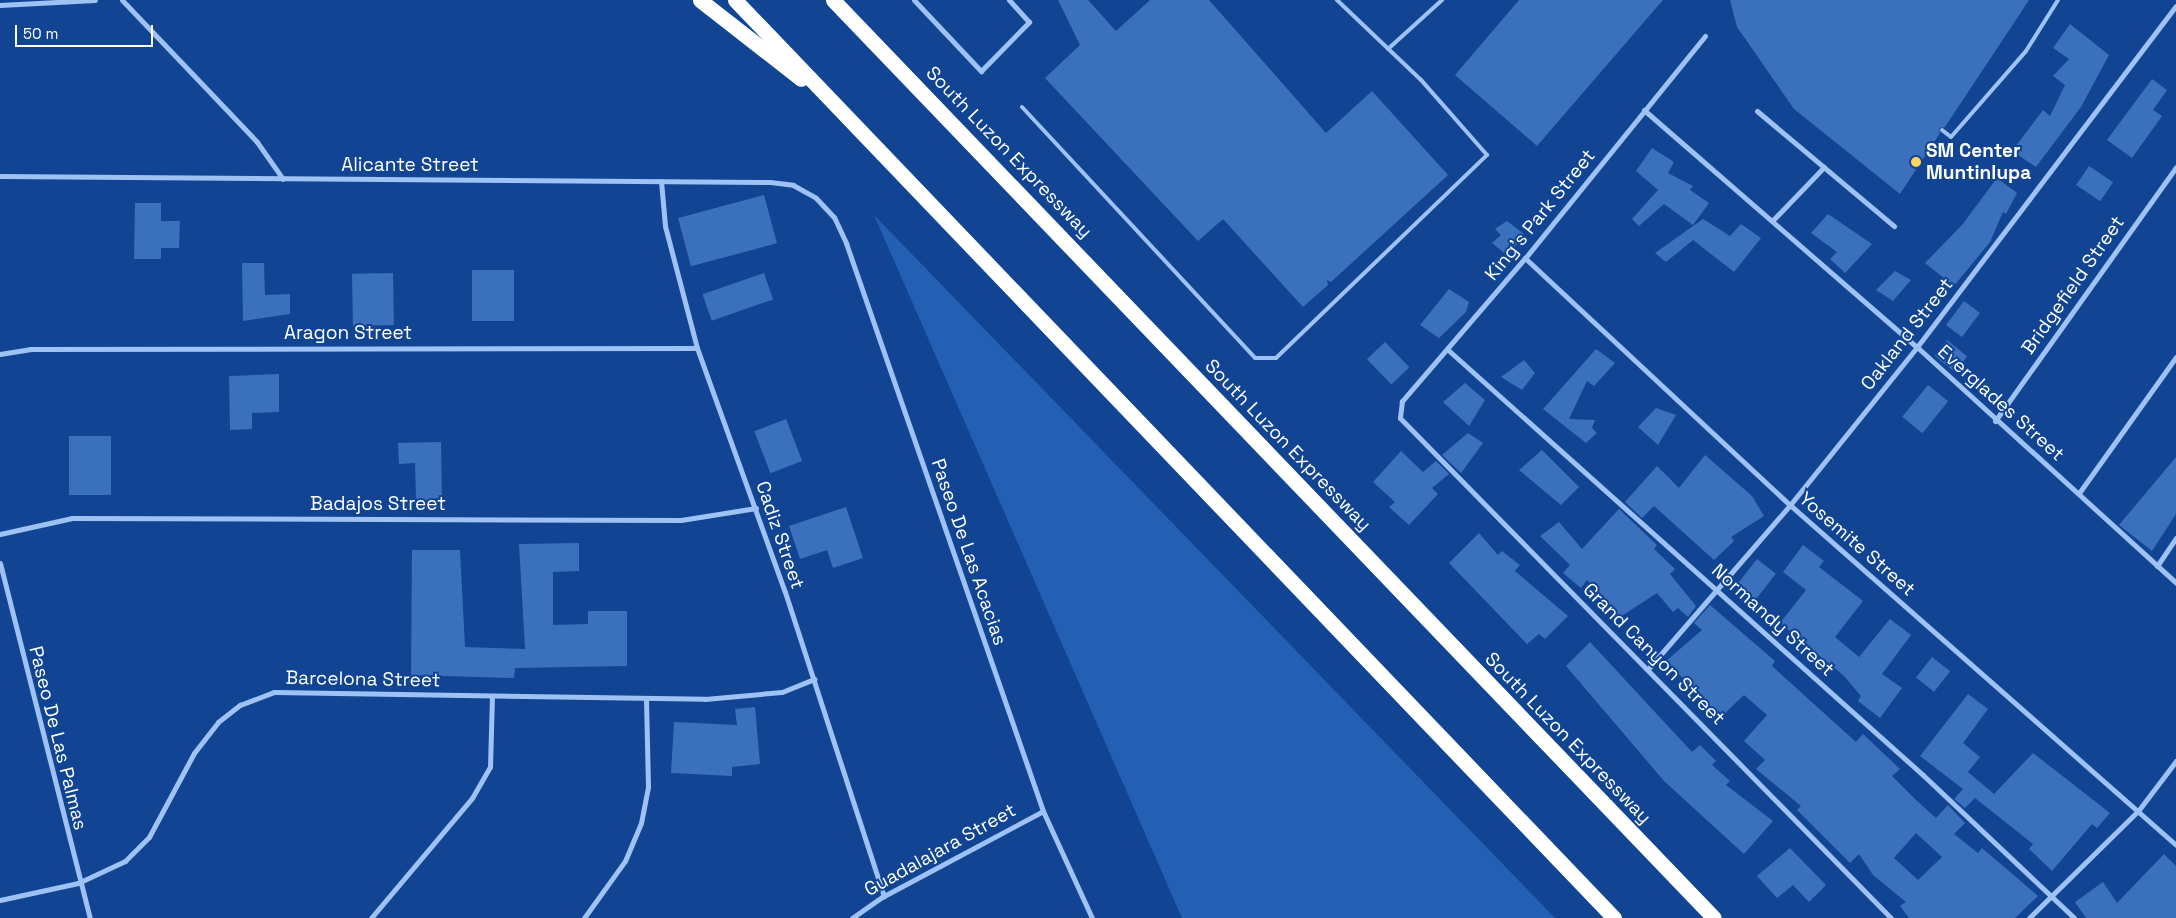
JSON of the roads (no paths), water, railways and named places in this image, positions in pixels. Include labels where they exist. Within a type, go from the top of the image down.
[{"type":"highway","points":[[700,0],[772,60],[823,93]]},
{"type":"highway","points":[[735,0],[1614,918]]},
{"type":"highway","name":"South Luzon Expressway","points":[[834,0],[1714,918]]},
{"type":"street","points":[[0,5],[95,0]]},
{"type":"street","points":[[122,0],[257,142],[283,179]]},
{"type":"street","points":[[914,0],[981,71],[1029,22],[1009,0]]},
{"type":"street","name":"Oakland Street","points":[[1648,669],[1790,505],[1917,347],[2176,6]]},
{"type":"street","name":"King's Park Street","points":[[1398,412],[1402,401],[1525,258],[1705,36]]},
{"type":"street","name":"Everglades Street","points":[[1644,110],[1917,347],[1995,421],[2079,494],[2176,583]]},
{"type":"street","points":[[1757,112],[1894,226]]},
{"type":"street","points":[[1772,221],[1824,167]]},
{"type":"street","name":"Bridgefield Street","points":[[1995,421],[2176,167]]},
{"type":"street","name":"Alicante Street","points":[[0,176],[770,182],[793,185],[816,198]]},
{"type":"street","name":"Cadiz Street","points":[[661,181],[665,226],[697,348],[756,508],[814,679],[884,896]]},
{"type":"street","name":"Paseo De Las Acacias","points":[[816,198],[834,217],[846,243],[1043,811],[1092,918]]},
{"type":"street","name":"Yosemite Street","points":[[1525,258],[1790,505],[2176,845]]},
{"type":"street","name":"Aragon Street","points":[[0,354],[40,348],[697,348]]},
{"type":"street","name":"Normandy Street","points":[[1447,349],[1718,590],[2052,894],[2074,918]]},
{"type":"street","points":[[2079,494],[2176,356]]},
{"type":"street","name":"Grand Canyon Street","points":[[1398,412],[1403,424],[1648,669],[1890,918]]},
{"type":"street","name":"Badajos Street","points":[[0,534],[72,518],[681,520],[756,508]]},
{"type":"street","points":[[2157,566],[2176,538]]},
{"type":"street","name":"Paseo De Las Palmas","points":[[0,563],[78,883],[90,918]]},
{"type":"street","name":"Barcelona Street","points":[[0,900],[78,883],[125,861],[149,837],[194,753],[218,722],[240,705],[274,692],[646,698],[744,697],[782,692],[814,679]]},
{"type":"street","points":[[371,918],[472,798],[490,767],[492,696]]},
{"type":"street","points":[[584,918],[625,861],[641,823],[648,787],[646,698]]},
{"type":"street","points":[[2028,918],[2138,811],[2176,761]]},
{"type":"street","name":"Guadalajara Street","points":[[852,918],[884,896],[1043,811]]},
{"type":"lane","points":[[1022,107],[1255,358],[1276,358],[1487,155],[1388,49],[1337,0]]},
{"type":"lane","points":[[1388,49],[1442,0]]},
{"type":"lane","points":[[1942,130],[1951,136],[2026,51],[2058,0]]},
{"type":"place","name":"SM Center Muntinlupa","points":[[1916,162]]}]
